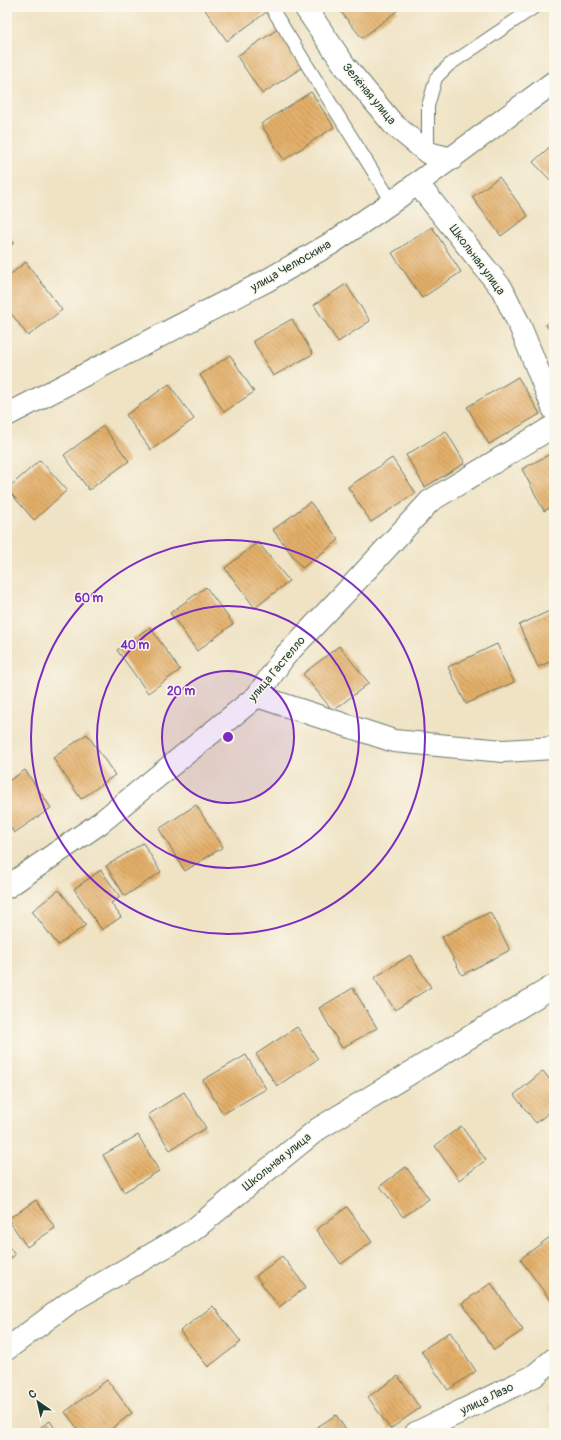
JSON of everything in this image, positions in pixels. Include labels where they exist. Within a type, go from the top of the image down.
[{"type":"street","name":"Зелёная улица","points":[[305,7],[345,66],[393,124],[428,153],[452,159]]},
{"type":"street","name":"улица Челюскина","points":[[7,415],[266,281],[332,243],[452,159],[554,82]]},
{"type":"street","name":"Школьная улица","points":[[417,183],[502,289],[520,326],[554,410]]},
{"type":"street","name":"улица Гастелло","points":[[7,887],[100,823],[257,696],[284,656],[345,593],[430,501],[554,426]]},
{"type":"street","points":[[257,696],[394,741],[503,751],[554,748]]},
{"type":"street","name":"Школьная улица","points":[[7,1349],[70,1302],[192,1230],[318,1129],[554,986]]},
{"type":"street","name":"улица Лазо","points":[[416,1433],[534,1376],[554,1359]]},
{"type":"lane","points":[[271,7],[392,202]]},
{"type":"lane","points":[[428,153],[428,106],[436,78],[449,65],[535,7]]},
{"type":"building","points":[[203,7],[264,7],[268,11],[227,41]]},
{"type":"building","points":[[337,7],[394,7],[397,11],[362,38]]},
{"type":"building","points":[[278,29],[303,67],[262,94],[237,56]]},
{"type":"building","points":[[311,92],[334,127],[284,160],[261,124]]},
{"type":"building","points":[[554,143],[554,184],[533,162]]},
{"type":"building","points":[[499,177],[528,216],[501,236],[472,197]]},
{"type":"building","points":[[432,227],[461,272],[422,298],[392,253]]},
{"type":"building","points":[[7,234],[14,243],[7,249]]},
{"type":"building","points":[[26,262],[62,310],[28,336],[7,308],[7,277]]},
{"type":"building","points":[[346,284],[370,321],[338,342],[314,305]]},
{"type":"building","points":[[554,318],[554,335],[546,325]]},
{"type":"building","points":[[292,319],[313,354],[273,376],[253,341]]},
{"type":"building","points":[[230,355],[254,392],[224,412],[200,375]]},
{"type":"building","points":[[518,377],[540,414],[489,444],[467,407]]},
{"type":"building","points":[[169,384],[194,419],[151,450],[126,415]]},
{"type":"building","points":[[103,426],[129,461],[89,490],[64,455]]},
{"type":"building","points":[[446,431],[465,463],[425,487],[406,455]]},
{"type":"building","points":[[554,452],[554,506],[544,511],[522,469]]},
{"type":"building","points":[[392,458],[416,493],[371,522],[348,487]]},
{"type":"building","points":[[40,460],[67,490],[34,520],[7,489]]},
{"type":"building","points":[[310,502],[339,540],[302,568],[273,530]]},
{"type":"building","points":[[258,542],[289,581],[255,608],[225,568]]},
{"type":"building","points":[[206,587],[233,624],[197,651],[170,613]]},
{"type":"building","points":[[554,609],[554,660],[538,667],[519,625]]},
{"type":"building","points":[[150,627],[180,670],[148,693],[117,650]]},
{"type":"building","points":[[497,644],[514,682],[466,704],[448,667]]},
{"type":"building","points":[[339,646],[369,683],[333,711],[303,674]]},
{"type":"building","points":[[87,734],[115,775],[81,799],[53,758]]},
{"type":"building","points":[[25,770],[51,808],[14,833],[7,822],[7,782]]},
{"type":"building","points":[[196,805],[223,847],[185,871],[159,829]]},
{"type":"building","points":[[143,843],[161,872],[125,896],[106,866]]},
{"type":"building","points":[[101,870],[120,897],[111,903],[121,917],[102,930],[74,889]]},
{"type":"building","points":[[59,890],[86,925],[58,945],[32,911]]},
{"type":"building","points":[[490,912],[510,950],[462,975],[442,937]]},
{"type":"building","points":[[410,955],[431,987],[395,1010],[374,978]]},
{"type":"building","points":[[353,988],[377,1028],[342,1048],[319,1008]]},
{"type":"building","points":[[297,1027],[318,1059],[277,1086],[256,1054]]},
{"type":"building","points":[[246,1055],[266,1089],[223,1114],[203,1080]]},
{"type":"building","points":[[543,1071],[554,1085],[554,1109],[536,1123],[514,1095]]},
{"type":"building","points":[[184,1092],[206,1128],[170,1150],[148,1115]]},
{"type":"building","points":[[461,1126],[486,1160],[459,1180],[435,1146]]},
{"type":"building","points":[[138,1135],[159,1171],[124,1192],[103,1155]]},
{"type":"building","points":[[406,1167],[429,1199],[403,1217],[380,1186]]},
{"type":"building","points":[[36,1200],[55,1228],[27,1247],[8,1219]]},
{"type":"building","points":[[347,1207],[372,1242],[341,1264],[316,1230]]},
{"type":"building","points":[[554,1234],[554,1305],[520,1259]]},
{"type":"building","points":[[7,1244],[15,1255],[7,1261]]},
{"type":"building","points":[[282,1256],[306,1287],[279,1307],[256,1276]]},
{"type":"building","points":[[491,1283],[523,1330],[494,1350],[462,1303]]},
{"type":"building","points":[[213,1306],[241,1342],[208,1367],[180,1331]]},
{"type":"building","points":[[450,1332],[476,1371],[448,1390],[421,1351]]},
{"type":"building","points":[[398,1376],[420,1408],[390,1429],[368,1397]]},
{"type":"building","points":[[107,1380],[132,1413],[106,1433],[81,1433],[65,1412]]},
{"type":"building","points":[[554,1404],[554,1414],[549,1407]]},
{"type":"building","points":[[336,1415],[348,1433],[308,1433]]},
{"type":"building","points":[[50,1421],[58,1433],[32,1433]]}]
